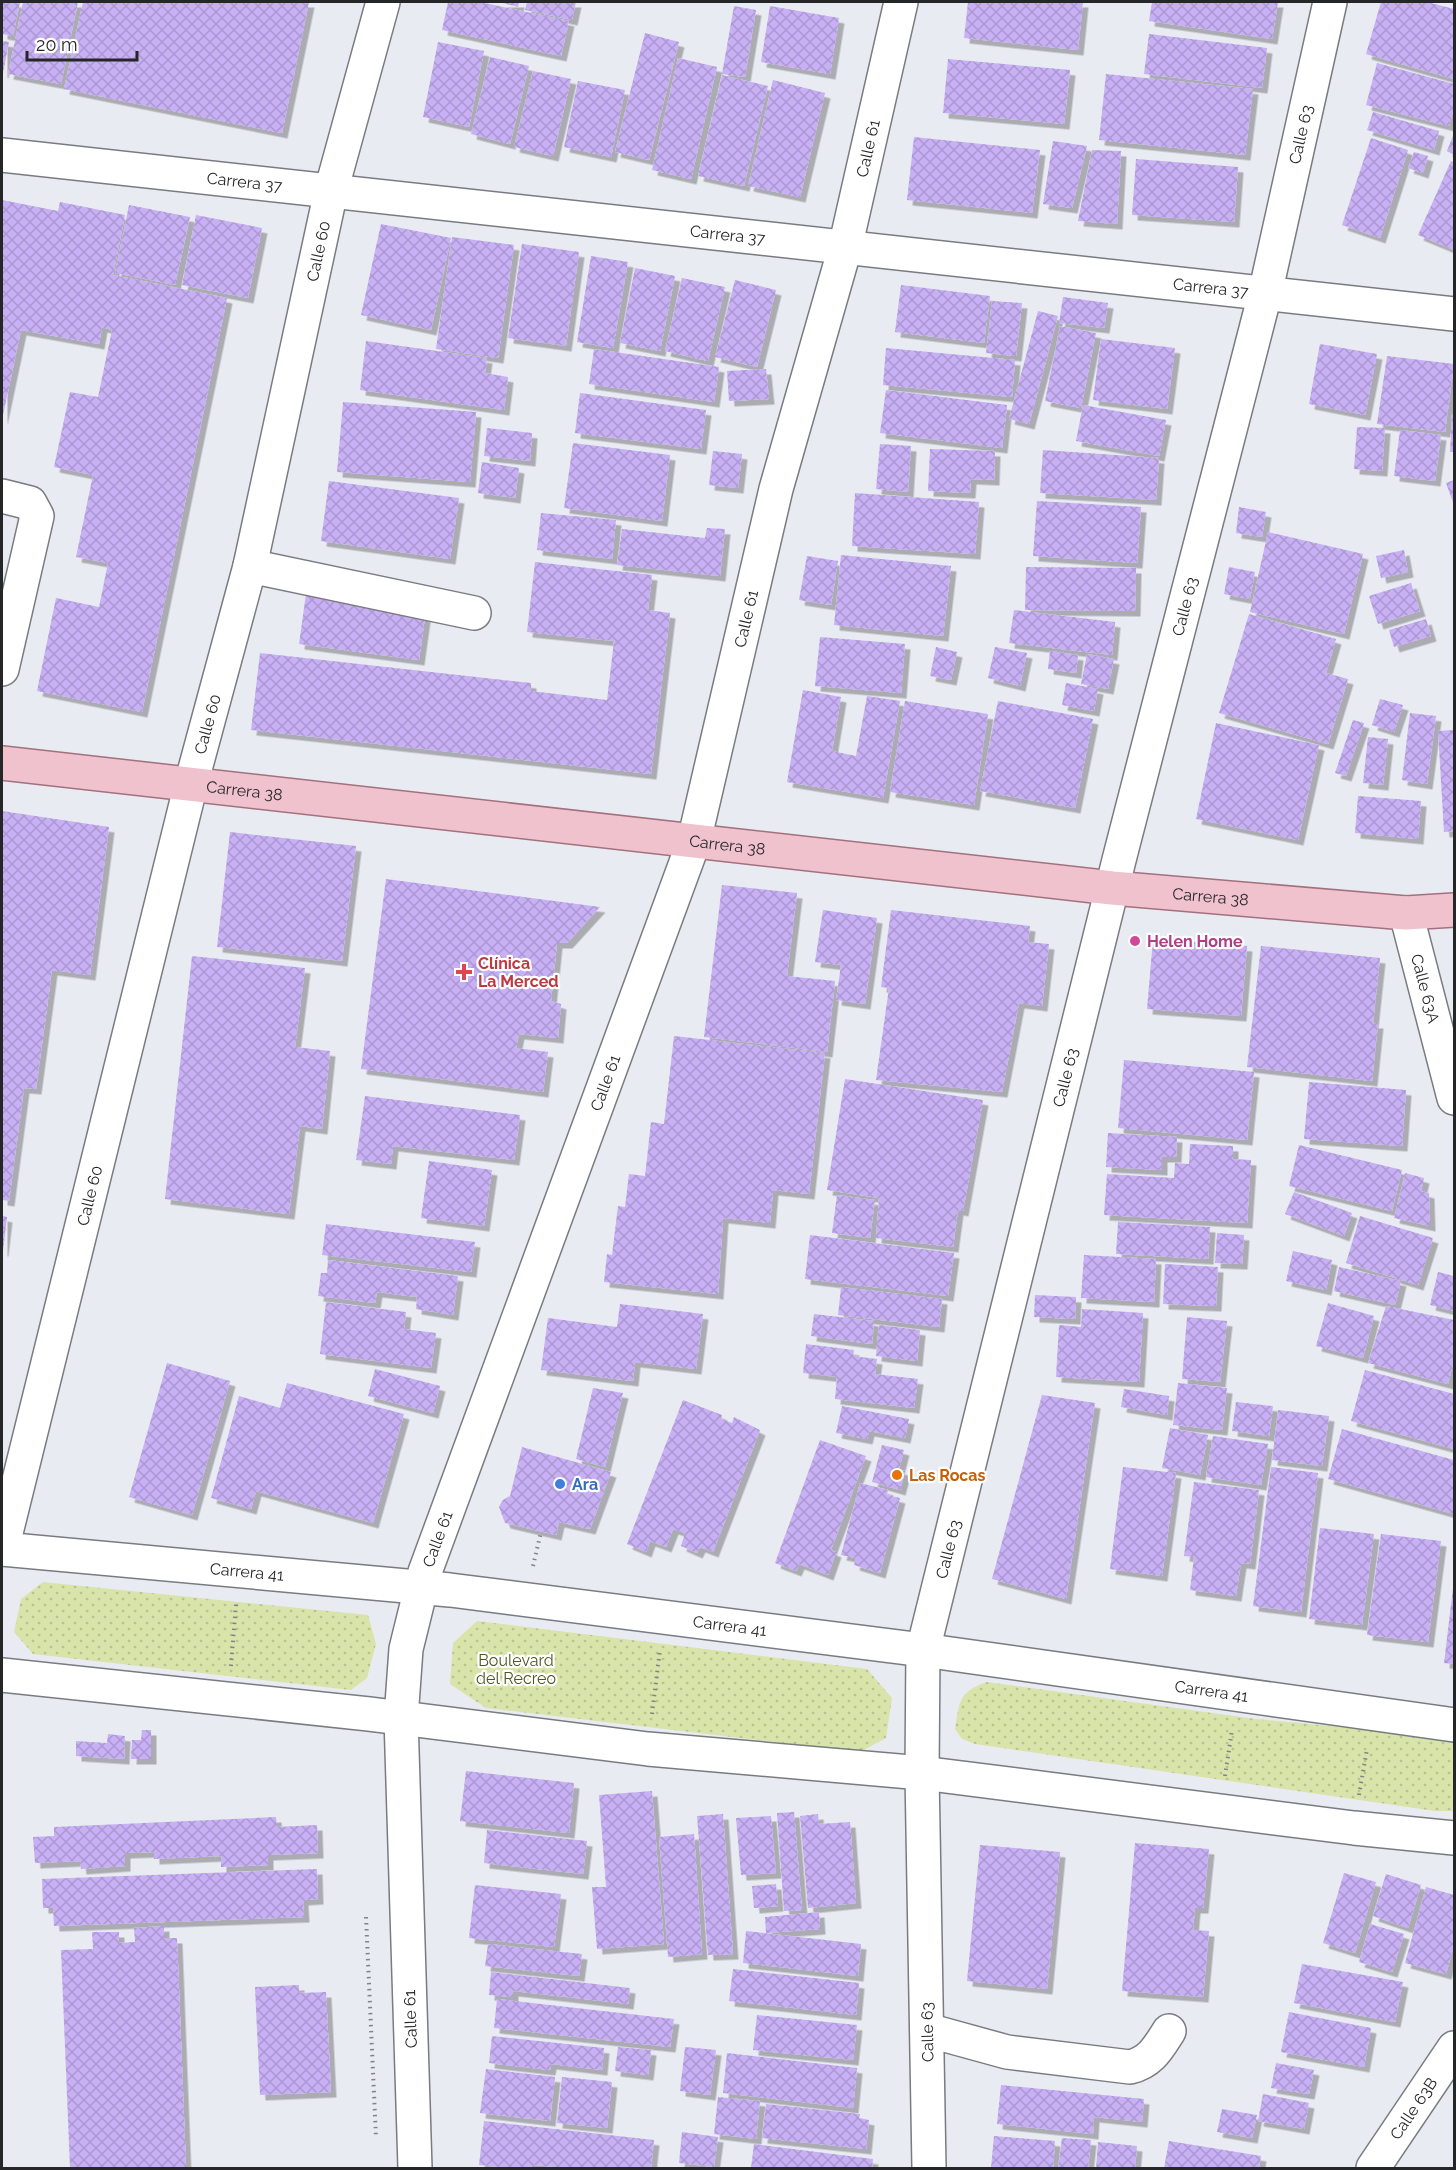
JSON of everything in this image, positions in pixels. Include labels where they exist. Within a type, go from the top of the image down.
[{"type":"main road","name":"Carrera 38","points":[[2,763],[1112,888],[1406,913],[1455,910]]},
{"type":"street","name":"Calle 60","points":[[2,1549],[191,784],[250,566],[331,191],[383,2]]},
{"type":"street","name":"Calle 61","points":[[415,2169],[400,1718],[406,1649],[420,1587],[694,841],[776,489],[845,248],[901,2]]},
{"type":"street","name":"Calle 63","points":[[929,2169],[922,1773],[923,1650],[1112,888],[1265,294],[1330,2]]},
{"type":"street","name":"Carrera 37","points":[[2,155],[1455,314]]},
{"type":"street","points":[[2,496],[30,503],[37,516],[2,669]]},
{"type":"street","points":[[250,566],[474,613]]},
{"type":"street","name":"Calle 63A","points":[[1406,913],[1455,1098]]},
{"type":"street","name":"Carrera 41","points":[[2,1549],[420,1587],[923,1650],[1455,1725]]},
{"type":"street","points":[[2,1675],[400,1718],[648,1749],[922,1773],[1221,1809],[1354,1828],[1455,1838]]},
{"type":"street","points":[[927,2030],[1007,2052],[1130,2067],[1142,2064],[1152,2057],[1169,2031]]},
{"type":"street","name":"Calle 63B","points":[[1373,2169],[1455,2048]]},
{"type":"path","points":[[228,1700],[239,1571]]},
{"type":"path","points":[[648,1749],[664,1617]]},
{"type":"path","points":[[1221,1809],[1237,1694]]},
{"type":"path","points":[[1354,1828],[1373,1713]]},
{"type":"path","points":[[366,1917],[376,2138]]},
{"type":"green space","points":[[43,1582],[368,1615],[376,1644],[367,1678],[351,1690],[33,1654],[14,1632],[21,1599]]},
{"type":"green space","name":"Boulevard del Recreo","points":[[477,1621],[867,1669],[892,1698],[886,1738],[860,1752],[486,1708],[450,1684],[453,1643]]},
{"type":"green space","points":[[987,1682],[1256,1719],[1448,1737],[1454,1740],[1454,1811],[1435,1811],[975,1744],[962,1739],[955,1729],[958,1711],[965,1694]]},
{"type":"building","points":[[2,2],[20,2],[13,36],[2,34]]},
{"type":"building","points":[[23,2],[78,2],[61,84],[8,74]]},
{"type":"building","points":[[83,2],[309,2],[282,133],[64,89]]},
{"type":"building","points":[[448,2],[480,2],[569,21],[561,56],[442,30]]},
{"type":"building","points":[[499,2],[519,2],[518,7]]},
{"type":"building","points":[[527,2],[576,2],[572,20],[525,10]]},
{"type":"building","points":[[968,2],[1083,2],[1078,50],[964,38]]},
{"type":"building","points":[[1152,2],[1278,2],[1272,39],[1149,21]]},
{"type":"building","points":[[1381,2],[1427,2],[1454,9],[1454,79],[1366,54]]},
{"type":"building","points":[[734,6],[756,10],[745,77],[722,74]]},
{"type":"building","points":[[770,6],[839,18],[830,74],[761,62]]},
{"type":"building","points":[[645,33],[679,42],[649,160],[615,152]]},
{"type":"building","points":[[1149,34],[1267,48],[1262,88],[1144,74]]},
{"type":"building","points":[[2,41],[9,42],[3,73],[2,72]]},
{"type":"building","points":[[438,42],[484,51],[469,127],[423,117]]},
{"type":"building","points":[[490,57],[529,66],[510,144],[471,134]]},
{"type":"building","points":[[678,58],[717,67],[691,179],[652,170]]},
{"type":"building","points":[[948,59],[1070,70],[1064,124],[943,113]]},
{"type":"building","points":[[1377,63],[1454,84],[1454,107],[1449,126],[1366,105]]},
{"type":"building","points":[[533,71],[571,79],[553,156],[514,147]]},
{"type":"building","points":[[1106,74],[1253,89],[1245,155],[1099,140]]},
{"type":"building","points":[[722,75],[768,86],[744,186],[698,176]]},
{"type":"building","points":[[773,80],[825,93],[800,197],[748,186]]},
{"type":"building","points":[[578,81],[625,90],[611,157],[564,147]]},
{"type":"building","points":[[1373,112],[1439,131],[1434,150],[1367,130]]},
{"type":"building","points":[[1454,133],[1454,155],[1447,151]]},
{"type":"building","points":[[914,137],[1040,150],[1032,213],[907,200]]},
{"type":"building","points":[[1371,138],[1408,150],[1380,238],[1342,225]]},
{"type":"building","points":[[1053,141],[1087,146],[1072,208],[1043,204]]},
{"type":"building","points":[[1092,150],[1121,151],[1117,224],[1078,221]]},
{"type":"building","points":[[1414,152],[1428,156],[1423,173],[1408,168]]},
{"type":"building","points":[[1136,159],[1238,167],[1234,222],[1132,215]]},
{"type":"building","points":[[1451,161],[1454,162],[1454,250],[1418,235]]},
{"type":"building","points":[[2,200],[58,211],[60,202],[125,215],[113,275],[227,298],[142,712],[37,691],[56,598],[99,607],[108,563],[76,557],[93,475],[54,467],[70,392],[98,397],[112,330],[102,327],[99,344],[21,330],[2,420]]},
{"type":"building","points":[[129,205],[190,217],[175,285],[115,273]]},
{"type":"building","points":[[196,215],[262,228],[248,298],[182,285]]},
{"type":"building","points":[[381,224],[451,238],[431,330],[361,315]]},
{"type":"building","points":[[452,237],[514,245],[498,358],[436,349]]},
{"type":"building","points":[[522,244],[579,252],[566,346],[508,338]]},
{"type":"building","points":[[591,256],[628,262],[613,348],[577,342]]},
{"type":"building","points":[[635,268],[675,276],[660,351],[620,343]]},
{"type":"building","points":[[682,278],[725,287],[708,361],[665,351]]},
{"type":"building","points":[[735,280],[776,290],[757,367],[715,357]]},
{"type":"building","points":[[901,285],[990,296],[984,343],[895,332]]},
{"type":"building","points":[[1063,297],[1108,303],[1104,328],[1059,323]]},
{"type":"building","points":[[992,301],[1022,303],[1016,356],[986,353]]},
{"type":"building","points":[[1038,311],[1058,316],[1029,424],[1009,419]]},
{"type":"building","points":[[1060,326],[1096,333],[1081,408],[1045,401]]},
{"type":"building","points":[[1101,339],[1175,348],[1167,409],[1093,400]]},
{"type":"building","points":[[366,341],[487,358],[485,373],[508,377],[504,410],[360,390]]},
{"type":"building","points":[[1320,344],[1377,354],[1365,415],[1309,404]]},
{"type":"building","points":[[886,348],[1015,360],[1012,397],[883,385]]},
{"type":"building","points":[[594,349],[719,367],[714,402],[589,384]]},
{"type":"building","points":[[1387,356],[1454,364],[1445,432],[1377,424]]},
{"type":"building","points":[[766,369],[769,399],[729,401],[727,371]]},
{"type":"building","points":[[886,390],[1007,405],[1002,448],[880,433]]},
{"type":"building","points":[[580,393],[706,410],[701,449],[575,433]]},
{"type":"building","points":[[343,402],[476,412],[470,482],[337,472]]},
{"type":"building","points":[[1083,405],[1166,420],[1159,456],[1076,441]]},
{"type":"building","points":[[1452,414],[1454,414],[1454,452],[1450,452]]},
{"type":"building","points":[[1357,427],[1385,428],[1382,471],[1354,469]]},
{"type":"building","points":[[487,428],[532,433],[530,461],[484,456]]},
{"type":"building","points":[[1400,430],[1441,435],[1435,481],[1394,476]]},
{"type":"building","points":[[573,443],[670,455],[662,521],[564,508]]},
{"type":"building","points":[[880,444],[911,446],[908,492],[876,489]]},
{"type":"building","points":[[930,449],[995,451],[994,480],[971,479],[970,493],[928,491]]},
{"type":"building","points":[[1043,450],[1159,458],[1156,500],[1040,493]]},
{"type":"building","points":[[713,451],[742,454],[738,488],[709,485]]},
{"type":"building","points":[[482,462],[519,468],[515,498],[478,493]]},
{"type":"building","points":[[1454,480],[1454,505],[1446,483]]},
{"type":"building","points":[[329,481],[459,498],[450,559],[321,541]]},
{"type":"building","points":[[855,493],[979,502],[975,554],[852,546]]},
{"type":"building","points":[[1037,501],[1141,507],[1137,563],[1033,556]]},
{"type":"building","points":[[1239,507],[1266,512],[1262,537],[1236,533]]},
{"type":"building","points":[[541,513],[616,520],[612,559],[537,550]]},
{"type":"building","points":[[707,528],[725,529],[720,576],[617,565],[622,529],[705,538]]},
{"type":"building","points":[[1268,532],[1363,554],[1344,634],[1250,612]]},
{"type":"building","points":[[1404,550],[1408,572],[1381,578],[1376,556]]},
{"type":"building","points":[[841,555],[951,566],[943,636],[834,625]]},
{"type":"building","points":[[807,556],[838,561],[831,605],[799,600]]},
{"type":"building","points":[[535,562],[652,575],[648,610],[670,613],[651,774],[251,730],[260,653],[531,683],[531,691],[607,700],[614,641],[527,632]]},
{"type":"building","points":[[1026,567],[1136,568],[1135,611],[1025,610]]},
{"type":"building","points":[[1229,567],[1255,572],[1250,599],[1224,594]]},
{"type":"building","points":[[1411,583],[1420,611],[1378,624],[1369,596]]},
{"type":"building","points":[[306,594],[426,610],[419,660],[299,644]]},
{"type":"building","points":[[1014,610],[1115,622],[1112,655],[1009,643]]},
{"type":"building","points":[[1249,614],[1336,639],[1326,673],[1348,679],[1328,744],[1219,713]]},
{"type":"building","points":[[1426,619],[1431,636],[1394,647],[1389,630]]},
{"type":"building","points":[[820,637],[905,644],[901,693],[815,686]]},
{"type":"building","points":[[936,647],[957,652],[951,680],[930,676]]},
{"type":"building","points":[[995,647],[1027,653],[1020,686],[988,678]]},
{"type":"building","points":[[1050,651],[1078,655],[1076,673],[1048,669]]},
{"type":"building","points":[[1087,654],[1114,659],[1108,689],[1081,684]]},
{"type":"building","points":[[1066,683],[1098,689],[1094,711],[1062,705]]},
{"type":"building","points":[[803,690],[841,697],[832,751],[856,756],[867,696],[900,701],[883,798],[787,782]]},
{"type":"building","points":[[1380,699],[1403,705],[1394,732],[1372,725]]},
{"type":"building","points":[[905,701],[988,714],[974,805],[890,792]]},
{"type":"building","points":[[998,701],[1093,719],[1075,808],[980,791]]},
{"type":"building","points":[[1410,713],[1436,716],[1427,784],[1402,780]]},
{"type":"building","points":[[1353,720],[1364,723],[1346,776],[1335,773]]},
{"type":"building","points":[[1216,723],[1319,745],[1298,840],[1196,819]]},
{"type":"building","points":[[1454,730],[1454,831],[1444,832],[1438,731]]},
{"type":"building","points":[[1368,737],[1388,739],[1383,785],[1363,783]]},
{"type":"building","points":[[1358,796],[1421,801],[1418,839],[1355,833]]},
{"type":"building","points":[[2,811],[109,827],[90,975],[52,970],[36,1089],[24,1088],[9,1201],[2,1200]]},
{"type":"building","points":[[230,832],[356,846],[342,961],[217,947]]},
{"type":"building","name":"Clínica La Merced","points":[[386,879],[600,907],[567,943],[557,943],[551,1001],[561,1004],[558,1038],[519,1034],[516,1048],[548,1052],[543,1092],[361,1069]]},
{"type":"building","points":[[722,885],[797,893],[787,976],[835,981],[827,1052],[704,1037]]},
{"type":"building","points":[[823,910],[877,918],[865,1004],[836,1000],[841,965],[815,962]]},
{"type":"building","points":[[891,910],[1030,926],[1028,942],[1049,944],[1042,1006],[1019,1003],[1002,1092],[876,1080],[889,988],[881,987]]},
{"type":"building","points":[[1153,939],[1247,946],[1241,1016],[1147,1009]]},
{"type":"building","points":[[1261,946],[1380,958],[1373,1023],[1378,1023],[1372,1081],[1247,1067]]},
{"type":"building","points":[[192,956],[305,968],[295,1047],[330,1051],[322,1129],[300,1126],[289,1214],[165,1199]]},
{"type":"building","points":[[674,1036],[825,1053],[809,1194],[773,1190],[770,1223],[723,1218],[718,1294],[604,1282],[607,1254],[612,1255],[618,1206],[625,1207],[629,1174],[645,1176],[651,1122],[664,1124]]},
{"type":"building","points":[[1124,1060],[1254,1072],[1247,1140],[1118,1128]]},
{"type":"building","points":[[845,1079],[983,1100],[963,1211],[958,1210],[953,1247],[876,1238],[879,1198],[827,1190]]},
{"type":"building","points":[[1309,1082],[1406,1090],[1402,1146],[1304,1139]]},
{"type":"building","points":[[365,1096],[520,1115],[514,1160],[393,1146],[391,1164],[356,1160]]},
{"type":"building","points":[[1108,1133],[1177,1137],[1176,1157],[1162,1157],[1162,1170],[1106,1167]]},
{"type":"building","points":[[1190,1144],[1233,1146],[1233,1159],[1251,1160],[1247,1223],[1104,1215],[1107,1174],[1174,1178],[1175,1163],[1189,1164]]},
{"type":"building","points":[[1299,1145],[1402,1170],[1392,1211],[1289,1186]]},
{"type":"building","points":[[429,1161],[492,1170],[484,1226],[421,1218]]},
{"type":"building","points":[[1405,1173],[1424,1178],[1421,1191],[1429,1193],[1430,1226],[1394,1218]]},
{"type":"building","points":[[1294,1192],[1352,1213],[1344,1236],[1285,1214]]},
{"type":"building","points":[[837,1195],[875,1200],[870,1238],[832,1233]]},
{"type":"building","points":[[2,1216],[7,1217],[3,1251],[2,1251]]},
{"type":"building","points":[[1360,1216],[1433,1238],[1418,1285],[1346,1263]]},
{"type":"building","points":[[1118,1222],[1210,1227],[1208,1259],[1116,1254]]},
{"type":"building","points":[[326,1224],[475,1242],[471,1272],[322,1255]]},
{"type":"building","points":[[1217,1233],[1244,1235],[1242,1264],[1215,1263]]},
{"type":"building","points":[[810,1235],[954,1253],[948,1296],[805,1279]]},
{"type":"building","points":[[1293,1251],[1332,1260],[1326,1290],[1286,1281]]},
{"type":"building","points":[[1084,1255],[1156,1259],[1154,1302],[1081,1298]]},
{"type":"building","points":[[328,1260],[458,1276],[453,1315],[416,1309],[417,1297],[377,1292],[375,1303],[318,1296],[321,1273],[327,1273]]},
{"type":"building","points":[[1165,1264],[1218,1267],[1216,1306],[1163,1304]]},
{"type":"building","points":[[1339,1267],[1401,1281],[1395,1305],[1334,1291]]},
{"type":"building","points":[[1438,1272],[1454,1276],[1454,1311],[1430,1305]]},
{"type":"building","points":[[841,1287],[942,1299],[939,1327],[838,1315]]},
{"type":"building","points":[[1035,1295],[1076,1297],[1075,1319],[1034,1317]]},
{"type":"building","points":[[326,1302],[406,1312],[404,1329],[436,1333],[431,1368],[320,1354]]},
{"type":"building","points":[[1328,1303],[1374,1316],[1363,1358],[1316,1346]]},
{"type":"building","points":[[620,1304],[703,1314],[696,1369],[635,1362],[633,1381],[541,1370],[548,1318],[617,1327]]},
{"type":"building","points":[[1386,1306],[1454,1320],[1452,1331],[1454,1332],[1454,1360],[1448,1384],[1368,1363]]},
{"type":"building","points":[[1082,1309],[1143,1313],[1139,1382],[1056,1377],[1059,1325],[1081,1327]]},
{"type":"building","points":[[814,1314],[874,1321],[872,1344],[811,1336]]},
{"type":"building","points":[[1187,1317],[1227,1321],[1220,1382],[1182,1379]]},
{"type":"building","points":[[879,1325],[920,1330],[917,1361],[876,1356]]},
{"type":"building","points":[[806,1344],[854,1350],[853,1356],[877,1359],[875,1374],[918,1379],[914,1408],[835,1399],[837,1377],[803,1373]]},
{"type":"building","points":[[167,1363],[230,1381],[192,1515],[129,1497]]},
{"type":"building","points":[[375,1369],[440,1386],[433,1413],[368,1396]]},
{"type":"building","points":[[1365,1370],[1454,1394],[1454,1449],[1351,1421]]},
{"type":"building","points":[[287,1383],[404,1414],[373,1523],[256,1491],[251,1509],[211,1498],[239,1396],[280,1408]]},
{"type":"building","points":[[1178,1383],[1227,1388],[1222,1430],[1173,1425]]},
{"type":"building","points":[[593,1388],[623,1393],[605,1467],[576,1459]]},
{"type":"building","points":[[1124,1389],[1169,1396],[1167,1415],[1121,1407]]},
{"type":"building","points":[[1042,1395],[1095,1403],[1066,1599],[992,1579]]},
{"type":"building","points":[[683,1400],[722,1415],[721,1419],[732,1423],[734,1417],[760,1430],[713,1552],[700,1547],[697,1553],[681,1546],[685,1533],[673,1529],[666,1547],[650,1541],[646,1552],[627,1544]]},
{"type":"building","points":[[1236,1402],[1273,1406],[1269,1436],[1232,1431]]},
{"type":"building","points":[[842,1406],[909,1419],[905,1438],[869,1431],[867,1439],[836,1433]]},
{"type":"building","points":[[1278,1410],[1329,1416],[1322,1466],[1272,1460]]},
{"type":"building","points":[[1170,1428],[1208,1435],[1200,1475],[1162,1468]]},
{"type":"building","points":[[1342,1429],[1454,1460],[1454,1514],[1328,1479]]},
{"type":"building","points":[[1213,1436],[1268,1444],[1261,1485],[1206,1477]]},
{"type":"building","points":[[820,1440],[866,1456],[831,1550],[836,1552],[828,1575],[799,1564],[796,1571],[775,1563]]},
{"type":"building","points":[[882,1445],[904,1450],[899,1469],[905,1471],[900,1490],[872,1482]]},
{"type":"building","name":"Ara","points":[[522,1447],[611,1472],[590,1529],[559,1522],[556,1535],[505,1523],[499,1507],[503,1500],[510,1496]]},
{"type":"building","points":[[1123,1467],[1176,1473],[1162,1576],[1110,1569]]},
{"type":"building","points":[[1271,1467],[1318,1473],[1301,1612],[1253,1606]]},
{"type":"building","points":[[1194,1482],[1259,1490],[1250,1564],[1241,1563],[1236,1596],[1190,1590],[1194,1557],[1184,1556]]},
{"type":"building","points":[[860,1483],[888,1490],[887,1495],[900,1498],[880,1573],[854,1565],[856,1558],[841,1555]]},
{"type":"building","points":[[1320,1528],[1374,1534],[1362,1625],[1309,1619]]},
{"type":"building","points":[[1381,1534],[1441,1541],[1428,1642],[1367,1635]]},
{"type":"building","points":[[1454,1588],[1454,1664],[1444,1663]]},
{"type":"building","points":[[142,1730],[151,1730],[151,1759],[131,1759],[132,1740],[141,1740]]},
{"type":"building","points":[[108,1734],[125,1736],[124,1759],[76,1756],[76,1741],[107,1743]]},
{"type":"building","points":[[466,1771],[574,1783],[569,1833],[460,1821]]},
{"type":"building","points":[[652,1791],[664,1944],[597,1949],[592,1887],[606,1887],[599,1795]]},
{"type":"building","points":[[794,1812],[802,1910],[784,1911],[777,1813]]},
{"type":"building","points":[[723,1814],[733,1954],[708,1955],[697,1816]]},
{"type":"building","points":[[818,1814],[819,1824],[850,1822],[856,1903],[808,1908],[800,1816]]},
{"type":"building","points":[[771,1816],[776,1873],[741,1875],[736,1818]]},
{"type":"building","points":[[276,1817],[277,1827],[317,1825],[318,1853],[268,1855],[268,1865],[221,1867],[221,1856],[154,1859],[154,1852],[125,1853],[125,1866],[81,1869],[80,1861],[35,1863],[33,1837],[54,1836],[54,1827]]},
{"type":"building","points":[[487,1830],[587,1841],[583,1874],[484,1863]]},
{"type":"building","points":[[694,1834],[702,1954],[668,1957],[659,1837]]},
{"type":"building","points":[[1135,1843],[1209,1849],[1203,1908],[1195,1908],[1193,1930],[1209,1931],[1203,1997],[1122,1991]]},
{"type":"building","points":[[980,1845],[1060,1852],[1047,1989],[967,1981]]},
{"type":"building","points":[[317,1869],[318,1899],[303,1900],[304,1917],[54,1926],[53,1908],[43,1908],[42,1879]]},
{"type":"building","points":[[1344,1873],[1376,1882],[1355,1953],[1323,1943]]},
{"type":"building","points":[[1386,1874],[1421,1885],[1408,1928],[1373,1916]]},
{"type":"building","points":[[776,1884],[778,1906],[754,1908],[752,1886]]},
{"type":"building","points":[[475,1885],[561,1894],[554,1947],[469,1938]]},
{"type":"building","points":[[1426,1887],[1454,1895],[1454,1945],[1446,1974],[1405,1963]]},
{"type":"building","points":[[819,1912],[820,1929],[766,1933],[765,1917]]},
{"type":"building","points":[[1370,1924],[1404,1934],[1392,1972],[1359,1962]]},
{"type":"building","points":[[164,1926],[164,1938],[177,1938],[186,2168],[70,2168],[61,1950],[93,1949],[92,1932],[119,1932],[119,1943],[135,1942],[134,1928]]},
{"type":"building","points":[[746,1931],[861,1944],[858,1976],[743,1963]]},
{"type":"building","points":[[488,1944],[582,1954],[579,1976],[485,1966]]},
{"type":"building","points":[[1302,1964],[1403,1982],[1395,2022],[1294,2003]]},
{"type":"building","points":[[733,1969],[859,1983],[856,2015],[729,2001]]},
{"type":"building","points":[[491,1972],[630,1988],[628,2004],[513,1991],[513,1997],[489,1995]]},
{"type":"building","points":[[299,1985],[299,1993],[326,1992],[331,2092],[260,2095],[255,1987]]},
{"type":"building","points":[[497,1999],[674,2019],[670,2047],[494,2028]]},
{"type":"building","points":[[1289,2012],[1371,2028],[1364,2067],[1281,2052]]},
{"type":"building","points":[[757,2015],[857,2025],[853,2060],[753,2050]]},
{"type":"building","points":[[492,2036],[604,2048],[602,2070],[551,2064],[550,2070],[489,2063]]},
{"type":"building","points":[[618,2047],[651,2050],[648,2075],[615,2071]]},
{"type":"building","points":[[685,2047],[716,2050],[710,2095],[680,2091]]},
{"type":"building","points":[[727,2053],[857,2068],[853,2108],[723,2093]]},
{"type":"building","points":[[1276,2063],[1314,2070],[1309,2094],[1271,2088]]},
{"type":"building","points":[[486,2069],[555,2077],[550,2121],[480,2113]]},
{"type":"building","points":[[562,2077],[612,2082],[607,2128],[557,2123]]},
{"type":"building","points":[[1001,2085],[1144,2099],[1142,2122],[1094,2117],[1093,2134],[997,2124]]},
{"type":"building","points":[[1263,2094],[1309,2103],[1304,2129],[1258,2121]]},
{"type":"building","points":[[718,2097],[760,2101],[756,2139],[714,2134]]},
{"type":"building","points":[[766,2104],[860,2114],[859,2118],[869,2120],[866,2149],[762,2138]]},
{"type":"building","points":[[1222,2109],[1257,2115],[1252,2138],[1217,2132]]},
{"type":"building","points":[[484,2121],[654,2140],[651,2168],[569,2168],[534,2165],[534,2168],[511,2168],[479,2165]]},
{"type":"building","points":[[682,2132],[718,2137],[714,2167],[679,2163]]},
{"type":"building","points":[[994,2136],[1055,2141],[1053,2168],[991,2168]]},
{"type":"building","points":[[1062,2138],[1091,2140],[1088,2168],[1058,2168]]},
{"type":"building","points":[[1169,2141],[1261,2156],[1259,2168],[1164,2168]]},
{"type":"building","points":[[1098,2142],[1137,2146],[1135,2168],[1096,2168]]},
{"type":"building","points":[[754,2144],[873,2159],[872,2168],[751,2168]]},
{"type":"place","name":"Helen Home","points":[[1135,941]]},
{"type":"place","name":"Clínica La Merced","points":[[464,972]]},
{"type":"place","name":"Las Rocas","points":[[897,1475]]},
{"type":"place","name":"Ara","points":[[560,1484]]}]
